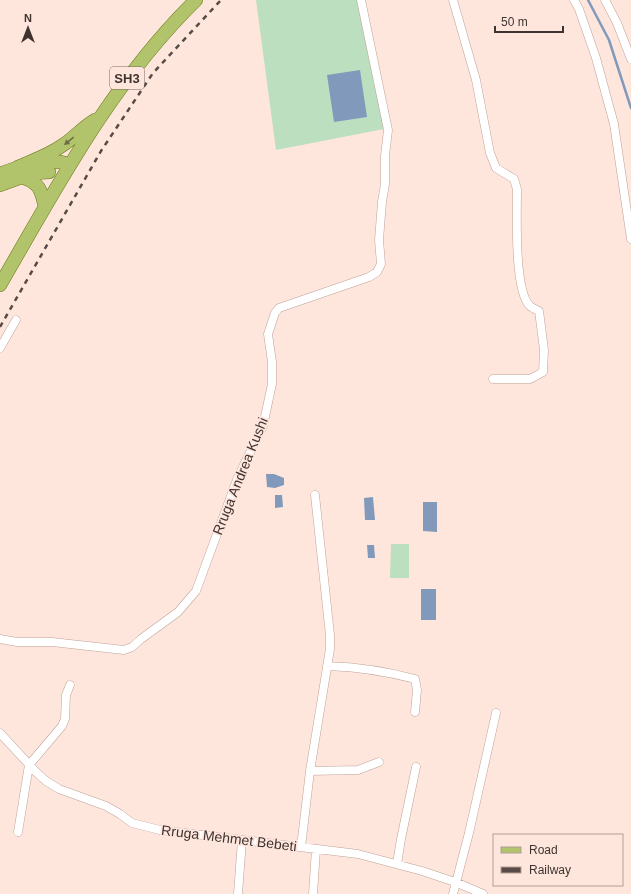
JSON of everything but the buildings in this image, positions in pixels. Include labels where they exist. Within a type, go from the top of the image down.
[{"type":"main road","name":"SH3","points":[[0,285],[67,169],[100,117],[138,64],[196,0]]},
{"type":"main road","points":[[0,185],[55,151],[85,126],[100,117]]},
{"type":"main road","points":[[0,174],[20,172],[61,172],[67,169]]},
{"type":"main road","points":[[20,172],[38,185],[45,207]]},
{"type":"street","name":"Rruga Andrea Kushi","points":[[0,639],[17,642],[52,642],[124,650],[132,648],[141,639],[178,612],[196,591],[238,477],[263,426],[272,384],[272,362],[268,334],[275,313],[279,308],[361,281],[377,272],[381,264],[380,240],[388,130],[361,0]]},
{"type":"street","points":[[453,0],[476,80],[490,153],[496,168],[514,179],[517,190],[519,275],[524,295],[529,305],[539,311],[544,350],[543,372],[530,378],[493,378]]},
{"type":"street","points":[[574,0],[579,9],[596,58],[614,124],[631,238]]},
{"type":"street","points":[[605,0],[617,23],[631,59]]},
{"type":"street","points":[[0,348],[16,320]]},
{"type":"street","points":[[301,846],[310,771],[330,649],[330,635],[315,495]]},
{"type":"street","points":[[327,666],[365,668],[385,671],[415,679],[417,690],[415,712]]},
{"type":"street","points":[[18,832],[29,765],[62,726],[65,719],[66,695],[70,685]]},
{"type":"street","points":[[453,894],[469,833],[496,713]]},
{"type":"street","name":"Rruga Mehmet Bebeti","points":[[0,733],[29,765],[46,781],[59,789],[106,806],[132,823],[160,830],[358,854],[422,871],[455,882],[483,894]]},
{"type":"street","points":[[310,771],[358,770],[379,762]]},
{"type":"street","points":[[397,864],[416,767]]},
{"type":"street","points":[[238,894],[242,840]]},
{"type":"street","points":[[313,894],[316,849]]},
{"type":"green space","points":[[256,0],[357,0],[384,129],[276,150]]},
{"type":"green space","points":[[391,544],[409,544],[409,578],[390,578]]},
{"type":"water","points":[[360,70],[367,117],[334,122],[327,75]]},
{"type":"water","points":[[266,474],[274,474],[284,478],[284,485],[275,488],[267,487]]},
{"type":"water","points":[[275,495],[282,495],[283,507],[275,508]]},
{"type":"water","points":[[373,497],[375,520],[365,520],[364,498]]},
{"type":"water","points":[[423,502],[437,502],[437,532],[423,531]]},
{"type":"water","points":[[367,545],[374,545],[375,558],[368,558]]},
{"type":"water","points":[[421,589],[436,589],[436,620],[421,620]]},
{"type":"waterway","points":[[588,0],[609,40],[631,108]]},
{"type":"railway","points":[[0,327],[101,151],[153,73],[221,0]]}]
